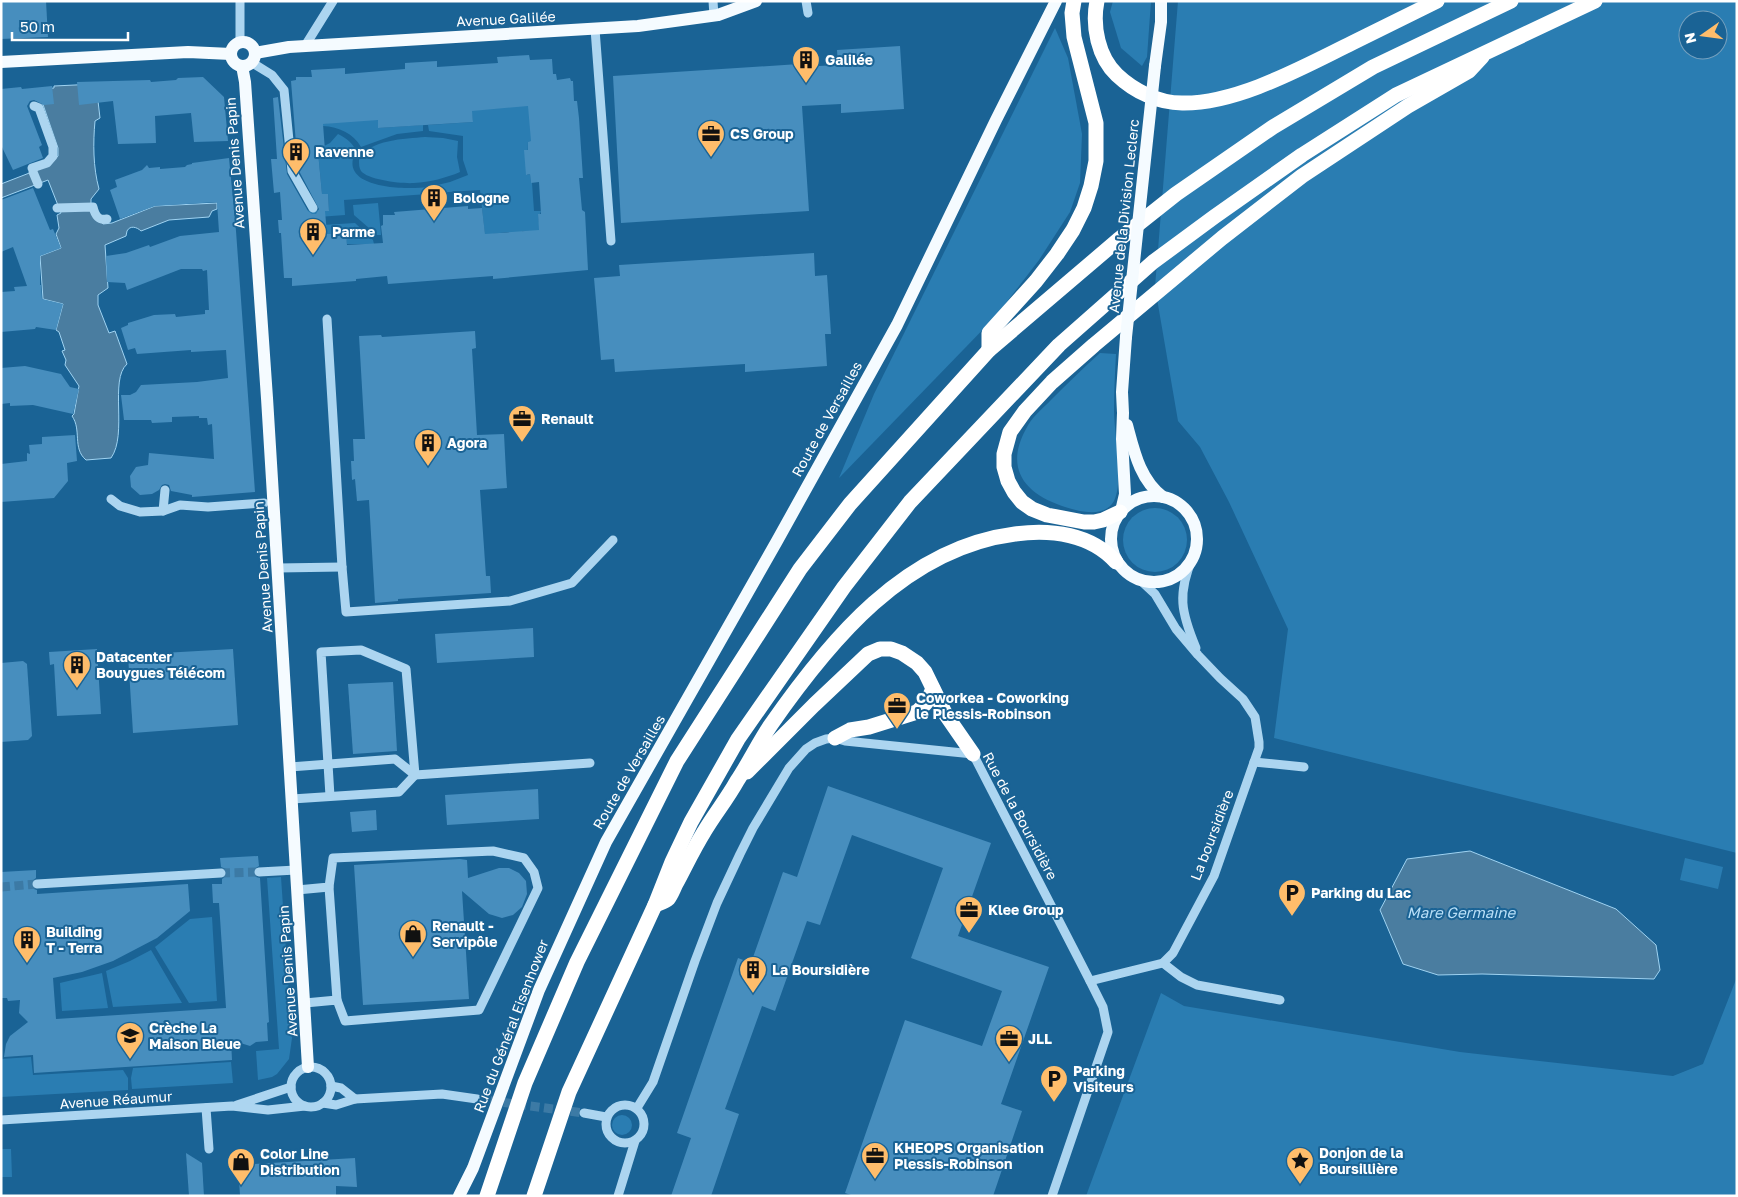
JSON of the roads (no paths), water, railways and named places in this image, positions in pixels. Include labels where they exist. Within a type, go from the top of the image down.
[{"type":"highway","points":[[989,350],[990,333],[1036,282],[1057,254],[1073,230],[1084,208],[1091,186],[1096,162],[1096,123],[1074,37],[1072,13],[1074,1]]},
{"type":"highway","points":[[1097,1],[1095,26],[1097,38],[1106,61],[1115,73],[1136,90],[1154,98],[1180,103],[1214,99],[1257,87],[1313,62],[1437,1]]},
{"type":"highway","points":[[487,1196],[525,1083],[577,962],[677,760],[800,569],[850,504],[989,350],[1118,240],[1176,194],[1273,127],[1372,67],[1511,1]]},
{"type":"highway","points":[[534,1196],[569,1092],[655,905],[669,868],[696,814],[738,739],[844,588],[910,502],[1065,339],[1153,262],[1294,160],[1396,95],[1595,1]]},
{"type":"highway","points":[[1120,512],[1103,520],[1084,522],[1046,515],[1022,502],[1008,481],[1004,467],[1004,454],[1010,432],[1022,416],[1052,382],[1222,238],[1302,176],[1408,106],[1469,71],[1486,52]]},
{"type":"highway","points":[[655,905],[668,900],[703,833],[738,780],[770,726],[843,634],[885,593],[907,576],[949,552],[993,538],[1027,532],[1060,534],[1093,544],[1101,547],[1116,562]]},
{"type":"highway","points":[[738,780],[758,763],[814,705],[868,654],[880,649],[891,649],[902,653],[917,663],[925,672],[946,715],[973,754]]},
{"type":"highway","points":[[835,738],[850,730],[869,727],[917,712],[926,703],[933,688]]},
{"type":"main road","name":"Avenue Galilée","points":[[249,60],[289,47],[638,26],[714,16],[756,1]]},
{"type":"main road","name":"Route de Versailles","points":[[606,842],[897,325],[1056,1]]},
{"type":"main road","points":[[1161,1],[1161,22]]},
{"type":"main road","points":[[1161,22],[1166,1]]},
{"type":"main road","name":"Avenue de la Division Leclerc","points":[[1120,512],[1125,494],[1122,439],[1122,374],[1161,22]]},
{"type":"main road","points":[[240,42],[248,43],[254,49],[249,60],[233,61],[232,48],[240,42]]},
{"type":"main road","points":[[1,62],[188,52],[231,54]]},
{"type":"main road","name":"Avenue Denis Papin","points":[[249,60],[245,82],[278,568],[308,1067]]},
{"type":"main road","name":"Avenue de la Division Leclerc","points":[[1123,413],[1147,482],[1163,497]]},
{"type":"main road","points":[[1150,496],[1163,497],[1182,506],[1190,514],[1197,535],[1197,546],[1193,557],[1184,569],[1168,580],[1151,583],[1141,581],[1123,571],[1116,562],[1110,538],[1113,525],[1120,512],[1129,504],[1140,498],[1150,496]]},
{"type":"main road","name":"Rue du Général Eisenhower","points":[[459,1196],[473,1168],[539,990],[606,842]]},
{"type":"street","points":[[240,1],[240,42]]},
{"type":"street","points":[[305,46],[333,1]]},
{"type":"street","points":[[713,1],[714,16]]},
{"type":"street","points":[[806,1],[808,13]]},
{"type":"street","points":[[595,29],[611,241]]},
{"type":"street","points":[[249,60],[272,75],[284,90],[292,170],[313,208]]},
{"type":"street","points":[[34,106],[39,108],[53,147],[53,156],[47,163],[33,170],[38,184]]},
{"type":"street","points":[[57,208],[93,207],[98,218],[102,220],[107,219]]},
{"type":"street","points":[[326,318],[346,612],[510,601],[572,583],[613,540]]},
{"type":"street","points":[[163,511],[165,490]]},
{"type":"street","points":[[111,499],[120,506],[140,512],[163,511],[180,505],[208,507],[264,503]]},
{"type":"street","name":"La boursidière","points":[[1193,557],[1182,591],[1186,624],[1198,655]]},
{"type":"street","points":[[278,568],[342,566]]},
{"type":"street","name":"La boursidière","points":[[1141,581],[1155,594],[1176,629],[1198,655],[1243,699],[1255,718],[1259,748],[1214,876],[1173,953],[1163,963]]},
{"type":"street","points":[[292,799],[400,792],[415,775],[406,669],[361,650],[321,652],[330,796]]},
{"type":"street","name":"Rue de la Boursidière","points":[[637,1108],[653,1082],[705,932],[740,854],[789,768],[798,757],[815,743],[835,738],[845,741],[973,754],[1090,981],[1103,1008],[1108,1032],[1052,1196]]},
{"type":"street","points":[[290,767],[396,760],[415,775],[590,763]]},
{"type":"street","points":[[1254,762],[1304,767]]},
{"type":"street","points":[[493,851],[524,858],[534,872],[538,888],[479,1010],[345,1021],[337,1000],[329,888],[332,858],[493,851]]},
{"type":"street","points":[[259,872],[296,870]]},
{"type":"street","points":[[37,884],[221,874]]},
{"type":"street","points":[[297,890],[329,888]]},
{"type":"street","points":[[1090,981],[1163,963],[1181,977],[1197,985],[1280,1000]]},
{"type":"street","points":[[305,1003],[337,1000]]},
{"type":"street","points":[[308,1067],[315,1068],[326,1074],[331,1086],[330,1093],[323,1103],[317,1106],[305,1106],[295,1099],[291,1087],[292,1081],[298,1072],[308,1067]]},
{"type":"street","points":[[331,1086],[341,1088],[355,1099]]},
{"type":"street","name":"Avenue Réaumur","points":[[232,1106],[291,1087]]},
{"type":"street","points":[[323,1103],[336,1105],[355,1099],[442,1094],[477,1099]]},
{"type":"street","points":[[618,1196],[635,1141],[643,1130],[644,1124],[643,1117],[637,1108],[621,1104],[611,1110],[606,1117],[606,1128],[612,1138],[624,1143],[635,1141]]},
{"type":"street","name":"Avenue Réaumur","points":[[1,1120],[232,1106],[268,1110],[305,1106]]},
{"type":"street","points":[[206,1108],[208,1150]]},
{"type":"street","points":[[584,1113],[606,1117]]},
{"type":"water","points":[[96,84],[100,118],[95,121],[94,155],[99,189],[91,199],[91,212],[103,224],[112,223],[155,206],[217,203],[217,209],[212,211],[209,217],[169,220],[141,231],[132,227],[128,229],[126,236],[105,245],[108,288],[98,295],[98,305],[109,333],[115,331],[127,364],[119,382],[119,422],[116,448],[111,458],[86,460],[79,450],[75,421],[72,416],[79,386],[65,365],[66,360],[62,351],[65,350],[59,332],[56,330],[63,304],[43,299],[40,256],[61,248],[56,234],[59,228],[57,215],[61,213],[48,180],[1,198],[1,184],[50,165],[58,156],[58,148],[38,90],[54,88],[54,86]]},
{"type":"water","name":"Mare Germaine","points":[[1470,851],[1616,909],[1656,945],[1660,970],[1654,979],[1482,974],[1438,975],[1403,964],[1380,910],[1407,859]]},
{"type":"tunnel","points":[[221,873],[259,872]]},
{"type":"tunnel","points":[[1,887],[37,884]]},
{"type":"tunnel","points":[[477,1099],[584,1113]]},
{"type":"place","name":"Galilée","points":[[806,84]]},
{"type":"place","name":"CS Group","points":[[711,158]]},
{"type":"place","name":"Ravenne","points":[[296,176]]},
{"type":"place","name":"Bologne","points":[[434,222]]},
{"type":"place","name":"Parme","points":[[313,256]]},
{"type":"place","name":"Renault","points":[[522,443]]},
{"type":"place","name":"Agora","points":[[428,467]]},
{"type":"place","name":"Datacenter Bouygues Télécom","points":[[77,689]]},
{"type":"place","name":"Coworkea - Coworking le Plessis-Robinson","points":[[897,730]]},
{"type":"place","name":"Parking du Lac","points":[[1292,917]]},
{"type":"place","name":"Klee Group","points":[[969,934]]},
{"type":"place","name":"Renault - Servipôle","points":[[413,958]]},
{"type":"place","name":"Building T - Terra","points":[[27,964]]},
{"type":"place","name":"La Boursidière","points":[[753,994]]},
{"type":"place","name":"Crèche La Maison Bleue","points":[[130,1060]]},
{"type":"place","name":"JLL","points":[[1009,1063]]},
{"type":"place","name":"Parking Visiteurs","points":[[1054,1103]]},
{"type":"place","name":"KHEOPS Organisation Plessis-Robinson","points":[[875,1180]]},
{"type":"place","name":"Donjon de la Boursillière","points":[[1300,1185]]},
{"type":"place","name":"Color Line Distribution","points":[[241,1186]]}]
